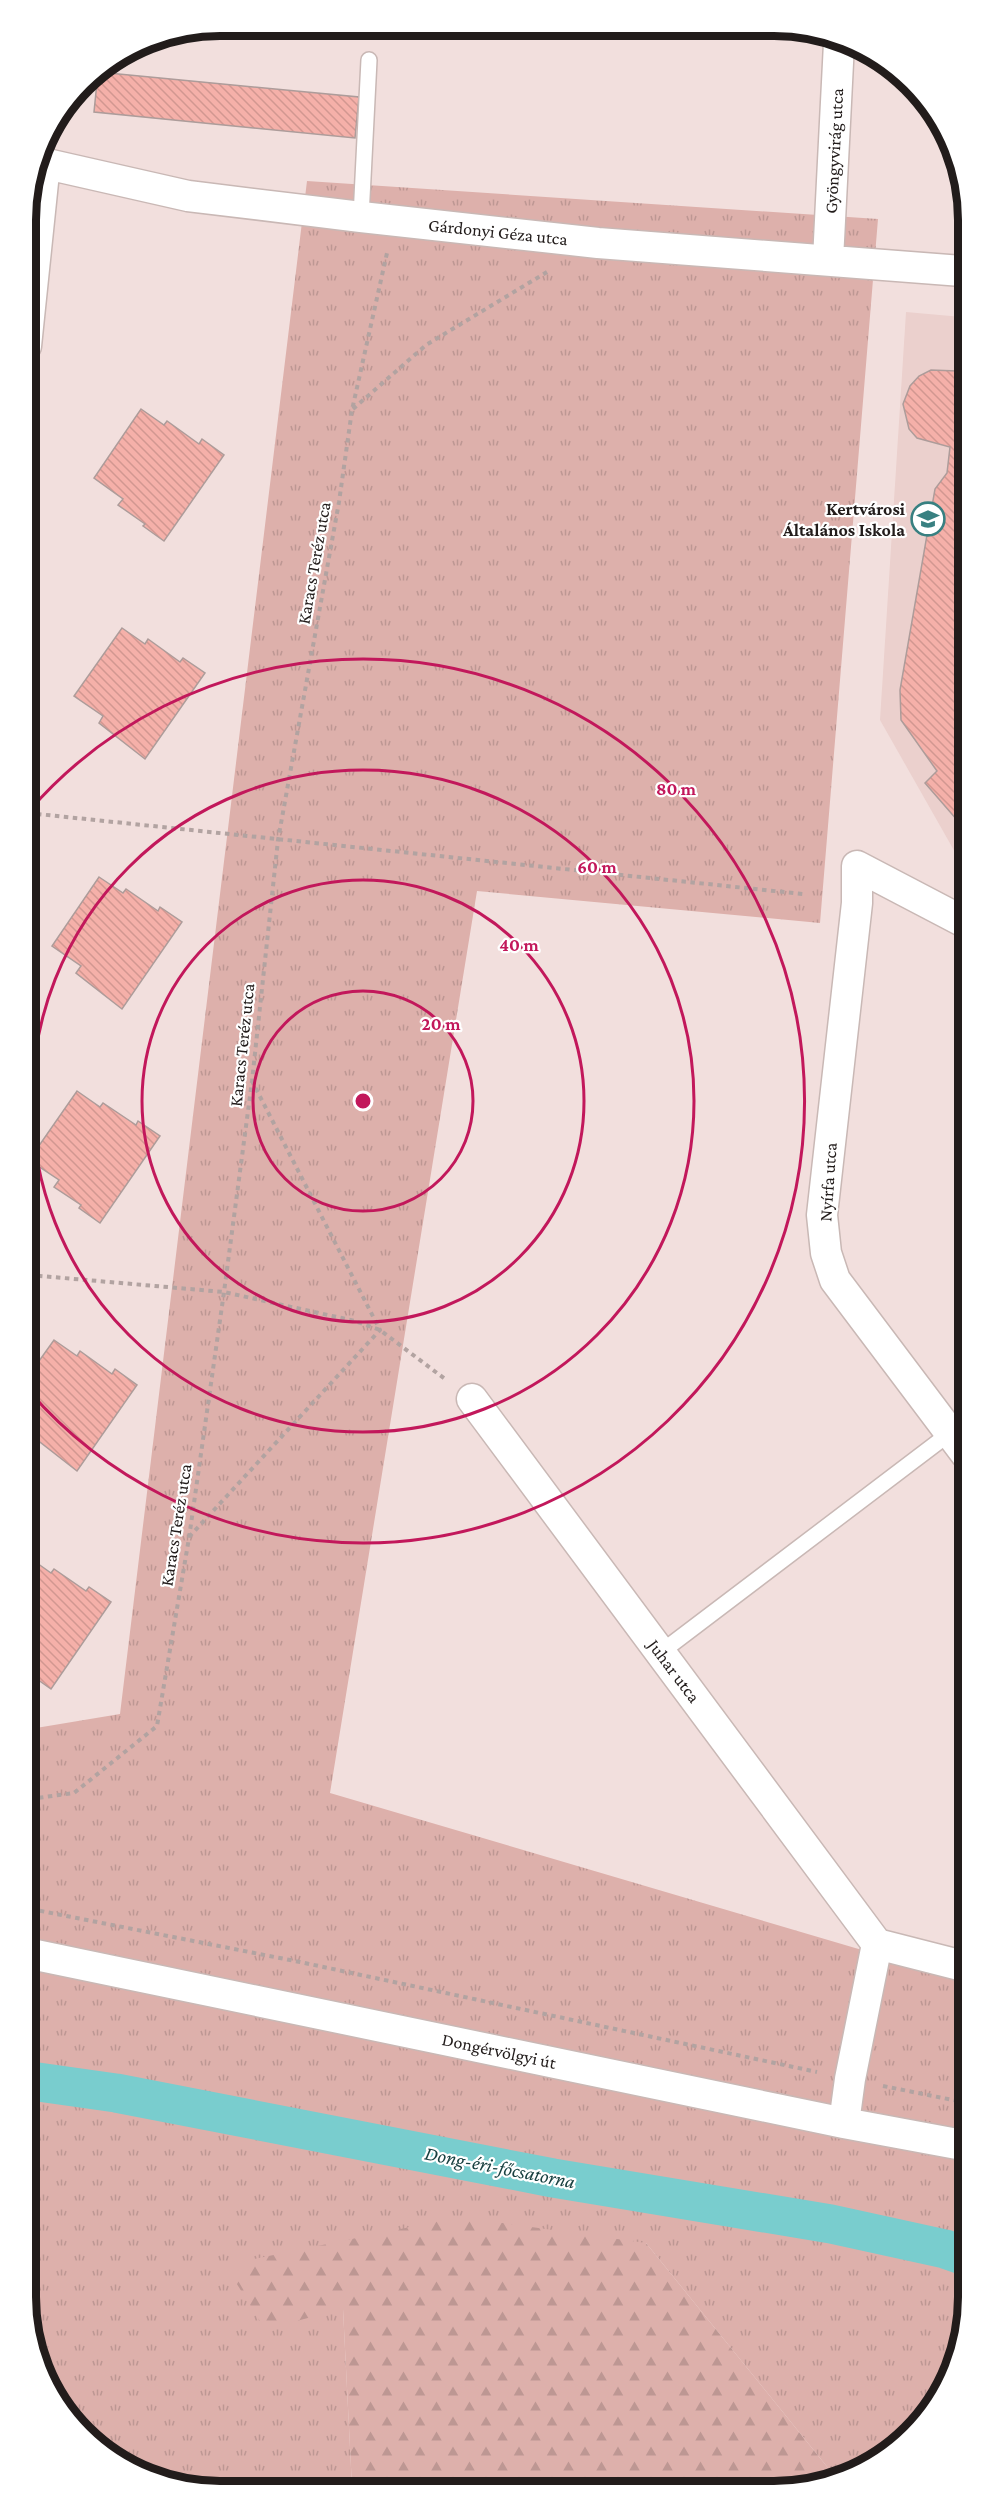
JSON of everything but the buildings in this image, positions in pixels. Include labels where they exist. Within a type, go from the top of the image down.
[{"type":"street","name":"Gyöngyvirág utca","points":[[828,260],[839,48]]},
{"type":"street","name":"Gárdonyi Géza utca","points":[[45,164],[188,196],[361,217],[598,243],[958,271]]},
{"type":"street","points":[[36,224],[39,193]]},
{"type":"street","name":"Nyírfa utca","points":[[958,919],[858,866],[857,903],[822,1215],[826,1253],[835,1280],[958,1444]]},
{"type":"street","name":"Juhar utca","points":[[472,1399],[877,1944]]},
{"type":"street","points":[[844,2123],[850,2079],[877,1944],[958,1965]]},
{"type":"street","name":"Dongérvölgyi út","points":[[36,1955],[844,2123],[958,2144]]},
{"type":"lane","points":[[361,217],[369,60]]},
{"type":"lane","points":[[660,1653],[958,1444]]},
{"type":"path","name":"Karacs Teréz utca","points":[[36,1798],[74,1793],[157,1726],[189,1538],[224,1292],[252,1080],[278,840],[339,502],[352,410],[395,220]]},
{"type":"path","points":[[352,410],[426,345],[550,270]]},
{"type":"path","points":[[36,814],[803,894]]},
{"type":"path","points":[[252,1080],[380,1330]]},
{"type":"path","points":[[36,1276],[224,1292],[355,1321],[380,1330],[472,1399]]},
{"type":"path","points":[[189,1538],[380,1330]]},
{"type":"path","points":[[36,1910],[300,1962],[958,2101]]},
{"type":"shaded area","name":"Kertvárosi Általános Iskola","points":[[906,312],[958,317],[958,857],[880,720]]},
{"type":"green space","points":[[307,181],[878,219],[820,923],[477,891],[330,1793],[958,1978],[958,2309],[944,2367],[920,2409],[895,2435],[876,2450],[831,2472],[646,2243],[343,2309],[352,2481],[208,2481],[184,2477],[139,2462],[118,2450],[99,2435],[82,2418],[61,2389],[42,2344],[38,2321],[36,2297],[36,1728],[120,1714]]},
{"type":"green space","points":[[459,2217],[646,2243],[831,2472],[798,2479],[774,2481],[352,2481],[343,2309],[265,2329],[225,2265]]},
{"type":"waterway","name":"Dong-éri-főcsatorna","points":[[36,2082],[116,2093],[553,2178],[831,2224],[958,2254]]},
{"type":"place","name":"Kertvárosi Általános Iskola","points":[[928,519]]}]
